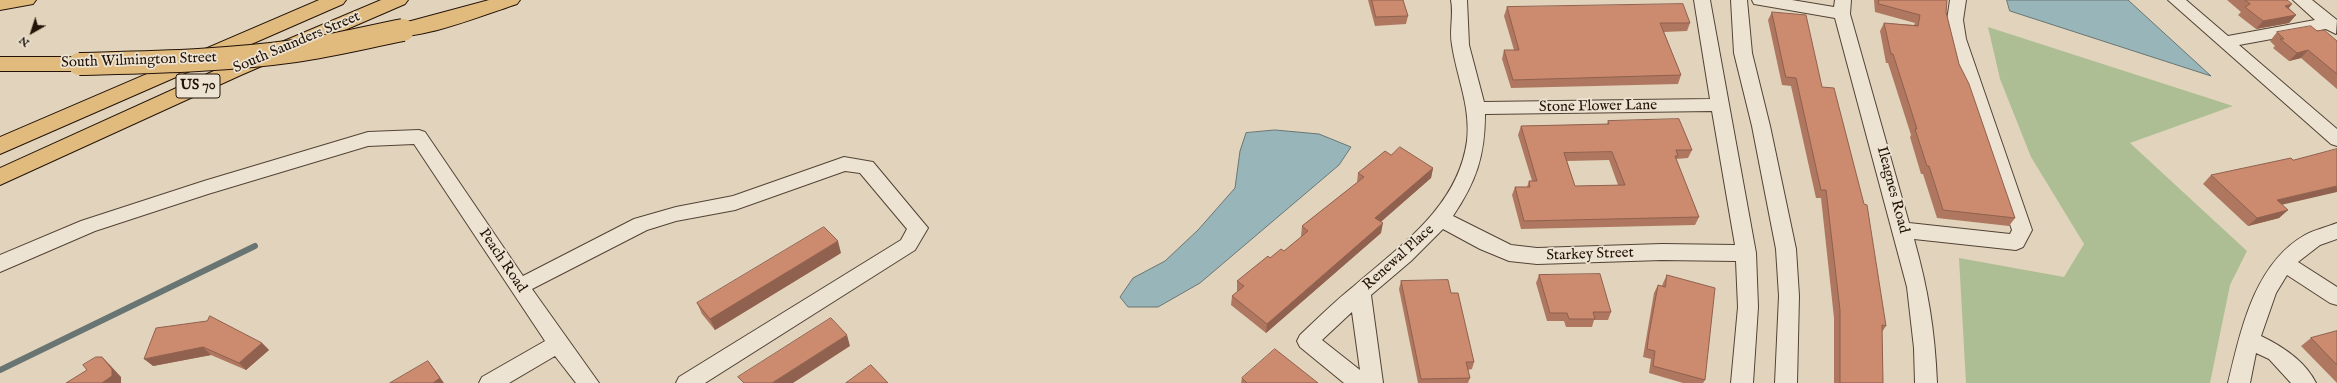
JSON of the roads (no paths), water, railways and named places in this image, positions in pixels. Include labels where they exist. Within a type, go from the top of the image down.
[{"type":"main road","points":[[0,4],[26,0]]},
{"type":"main road","name":"South Saunders Street","points":[[0,146],[159,75],[336,0]]},
{"type":"main road","name":"South Saunders Street","points":[[0,177],[234,70],[398,0]]},
{"type":"main road","name":"South Wilmington Street","points":[[0,64],[79,64],[173,61],[263,55],[336,44],[435,23],[510,0]]},
{"type":"street","name":"Renewal Place","points":[[1372,383],[1360,292],[1417,245],[1442,219],[1460,191],[1469,172],[1476,140],[1476,108],[1459,42],[1462,20],[1459,0]]},
{"type":"street","points":[[1702,0],[1746,253],[1748,307],[1742,383]]},
{"type":"street","points":[[1739,0],[1743,52],[1761,126],[1786,249],[1789,296],[1786,383]]},
{"type":"street","points":[[1760,0],[1842,7]]},
{"type":"street","points":[[1903,230],[2001,242],[2016,242],[2022,230],[1957,39],[1955,20],[1958,0]]},
{"type":"street","points":[[2176,0],[2337,139]]},
{"type":"street","points":[[2301,0],[2335,27]]},
{"type":"street","name":"Ileagnes Road","points":[[1842,7],[1917,286],[1925,348],[1926,383]]},
{"type":"street","points":[[2224,42],[2335,27]]},
{"type":"street","name":"Stone Flower Lane","points":[[1476,108],[1720,105]]},
{"type":"street","name":"Peach Road","points":[[0,264],[88,226],[241,177],[368,139],[419,137],[558,344],[588,383]]},
{"type":"street","points":[[519,287],[641,224],[676,214],[735,203],[844,164],[866,167],[918,228],[908,245],[687,383]]},
{"type":"street","name":"Starkey Street","points":[[1442,219],[1487,244],[1509,253],[1537,256],[1662,252],[1746,253]]},
{"type":"street","points":[[2239,383],[2249,340],[2265,291],[2284,263],[2305,244],[2334,234]]},
{"type":"street","points":[[2284,263],[2337,297]]},
{"type":"street","points":[[1360,292],[1307,341],[1360,383]]},
{"type":"street","points":[[2249,340],[2276,353],[2305,383]]},
{"type":"street","points":[[490,383],[558,344]]},
{"type":"water","points":[[2007,0],[2128,0],[2211,76],[2010,11]]},
{"type":"water","points":[[1275,130],[1319,134],[1351,147],[1339,165],[1200,283],[1158,307],[1128,307],[1120,297],[1133,278],[1165,261],[1198,230],[1235,188],[1240,151],[1246,133]]},
{"type":"waterway","points":[[0,370],[255,246]]}]
